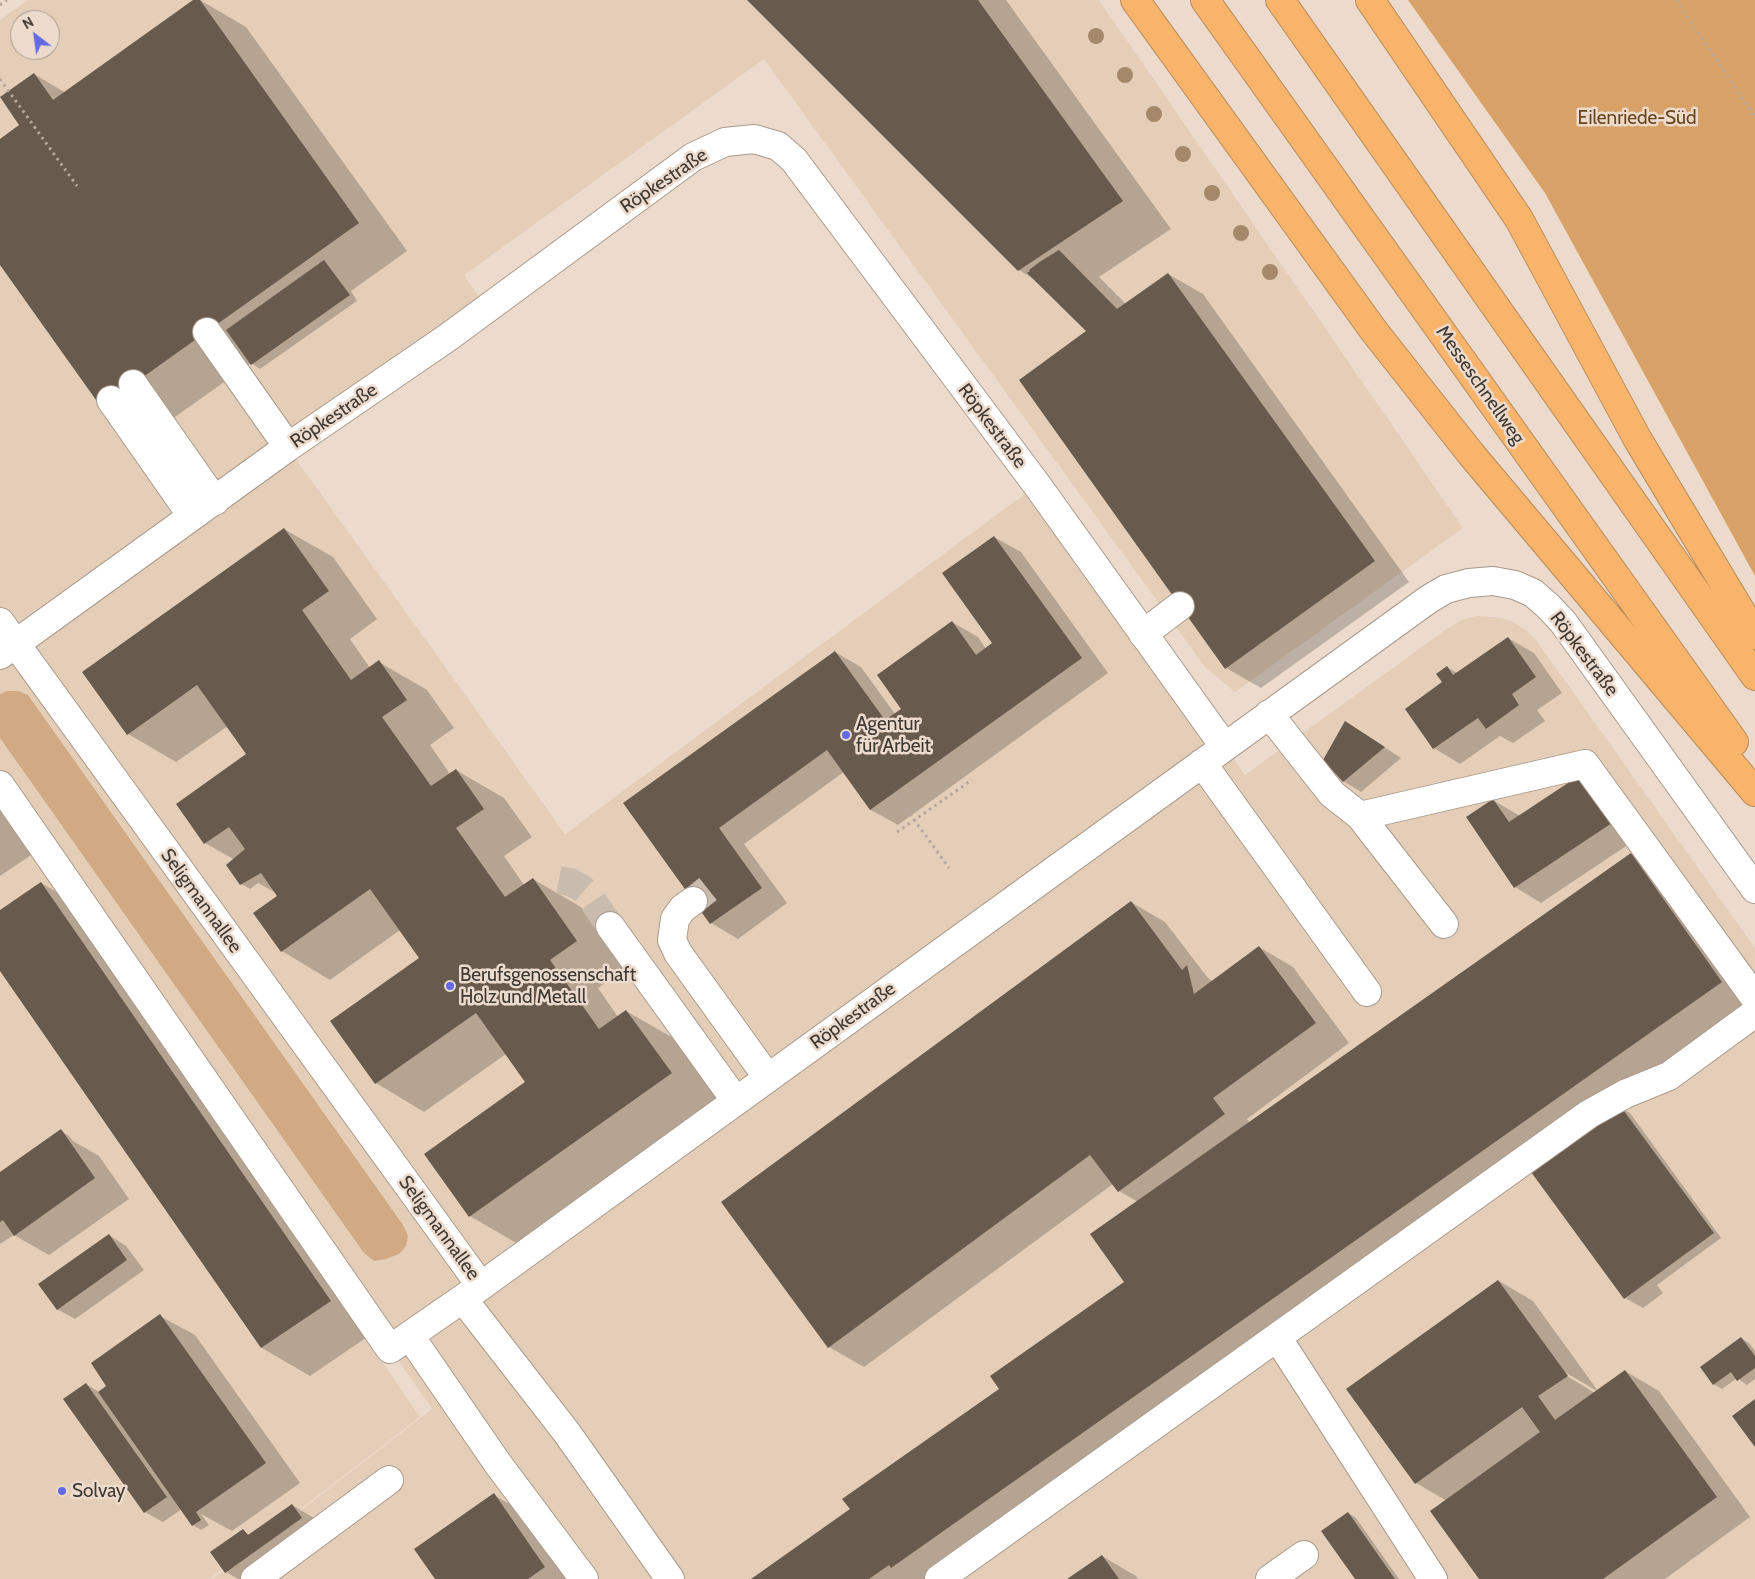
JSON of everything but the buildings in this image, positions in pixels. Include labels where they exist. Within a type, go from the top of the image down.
[{"type":"highway","points":[[1135,0],[1374,331],[1471,454],[1755,792]]},
{"type":"highway","name":"Messeschnellweg","points":[[1205,0],[1755,771]]},
{"type":"highway","points":[[1280,0],[1755,676]]},
{"type":"highway","points":[[1370,0],[1519,219],[1638,440],[1755,635]]},
{"type":"street","name":"Röpkestraße","points":[[5,641],[192,516],[288,447],[447,338],[693,157],[725,142],[754,138],[778,146],[794,160],[1037,485],[1224,746]]},
{"type":"street","points":[[207,332],[288,447]]},
{"type":"street","points":[[133,384],[214,500]]},
{"type":"street","points":[[111,400],[192,516]]},
{"type":"street","name":"Röpkestraße","points":[[472,1293],[1224,746],[1429,599],[1446,589],[1469,583],[1493,581],[1515,585],[1533,594],[1563,622],[1755,889]]},
{"type":"street","points":[[1144,634],[1180,606]]},
{"type":"street","name":"Seligmannallee","points":[[0,785],[390,1349],[472,1293],[5,641]]},
{"type":"street","points":[[1269,714],[1332,794],[1360,816],[1444,924]]},
{"type":"street","points":[[1202,763],[1367,992]]},
{"type":"street","points":[[1360,816],[1585,764],[1755,998]]},
{"type":"street","points":[[693,901],[683,908],[675,919],[672,940],[678,953],[768,1078]]},
{"type":"street","points":[[610,926],[736,1101]]},
{"type":"street","points":[[939,1579],[1589,1114],[1626,1094],[1668,1076],[1755,1013]]},
{"type":"street","points":[[472,1293],[670,1579]]},
{"type":"street","points":[[410,1336],[498,1464],[583,1579]]},
{"type":"street","points":[[1277,1337],[1432,1579]]},
{"type":"street","points":[[255,1579],[389,1480]]},
{"type":"street","points":[[1270,1579],[1304,1555]]},
{"type":"path","points":[[0,5],[7,0]]},
{"type":"path","points":[[1676,0],[1755,117]]},
{"type":"path","points":[[0,79],[77,186]]},
{"type":"path","points":[[898,832],[972,780]]},
{"type":"path","points":[[895,792],[949,868]]},
{"type":"shaded area","points":[[28,0],[1099,0],[1463,528],[1235,692],[1205,667],[764,59],[464,275],[487,308],[288,448],[565,834],[1037,485],[1245,775],[1463,619],[1477,616],[1503,618],[1526,630],[1536,640],[1755,948],[1755,1579],[212,1579],[432,1409],[0,785],[0,20],[10,13],[10,60],[60,60],[60,10],[14,10]]},
{"type":"shaded area","points":[[7,691],[18,691],[28,695],[403,1225],[408,1236],[406,1246],[399,1254],[374,1261],[364,1253],[0,738],[0,694]]},
{"type":"shaded area","name":"Solvay","points":[[0,806],[420,1417],[210,1579],[0,1579]]},
{"type":"green space","name":"Eilenriede-Süd","points":[[1408,0],[1755,0],[1755,576],[1545,193]]},
{"type":"tunnel","points":[[559,880],[570,882],[588,894],[610,926]]},
{"type":"tunnel","points":[[693,901],[708,889]]},
{"type":"place","name":"Agentur für Arbeit","points":[[846,735]]},
{"type":"place","name":"Berufsgenossenschaft Holz und Metall","points":[[450,986]]},
{"type":"place","name":"Solvay","points":[[62,1491]]}]
